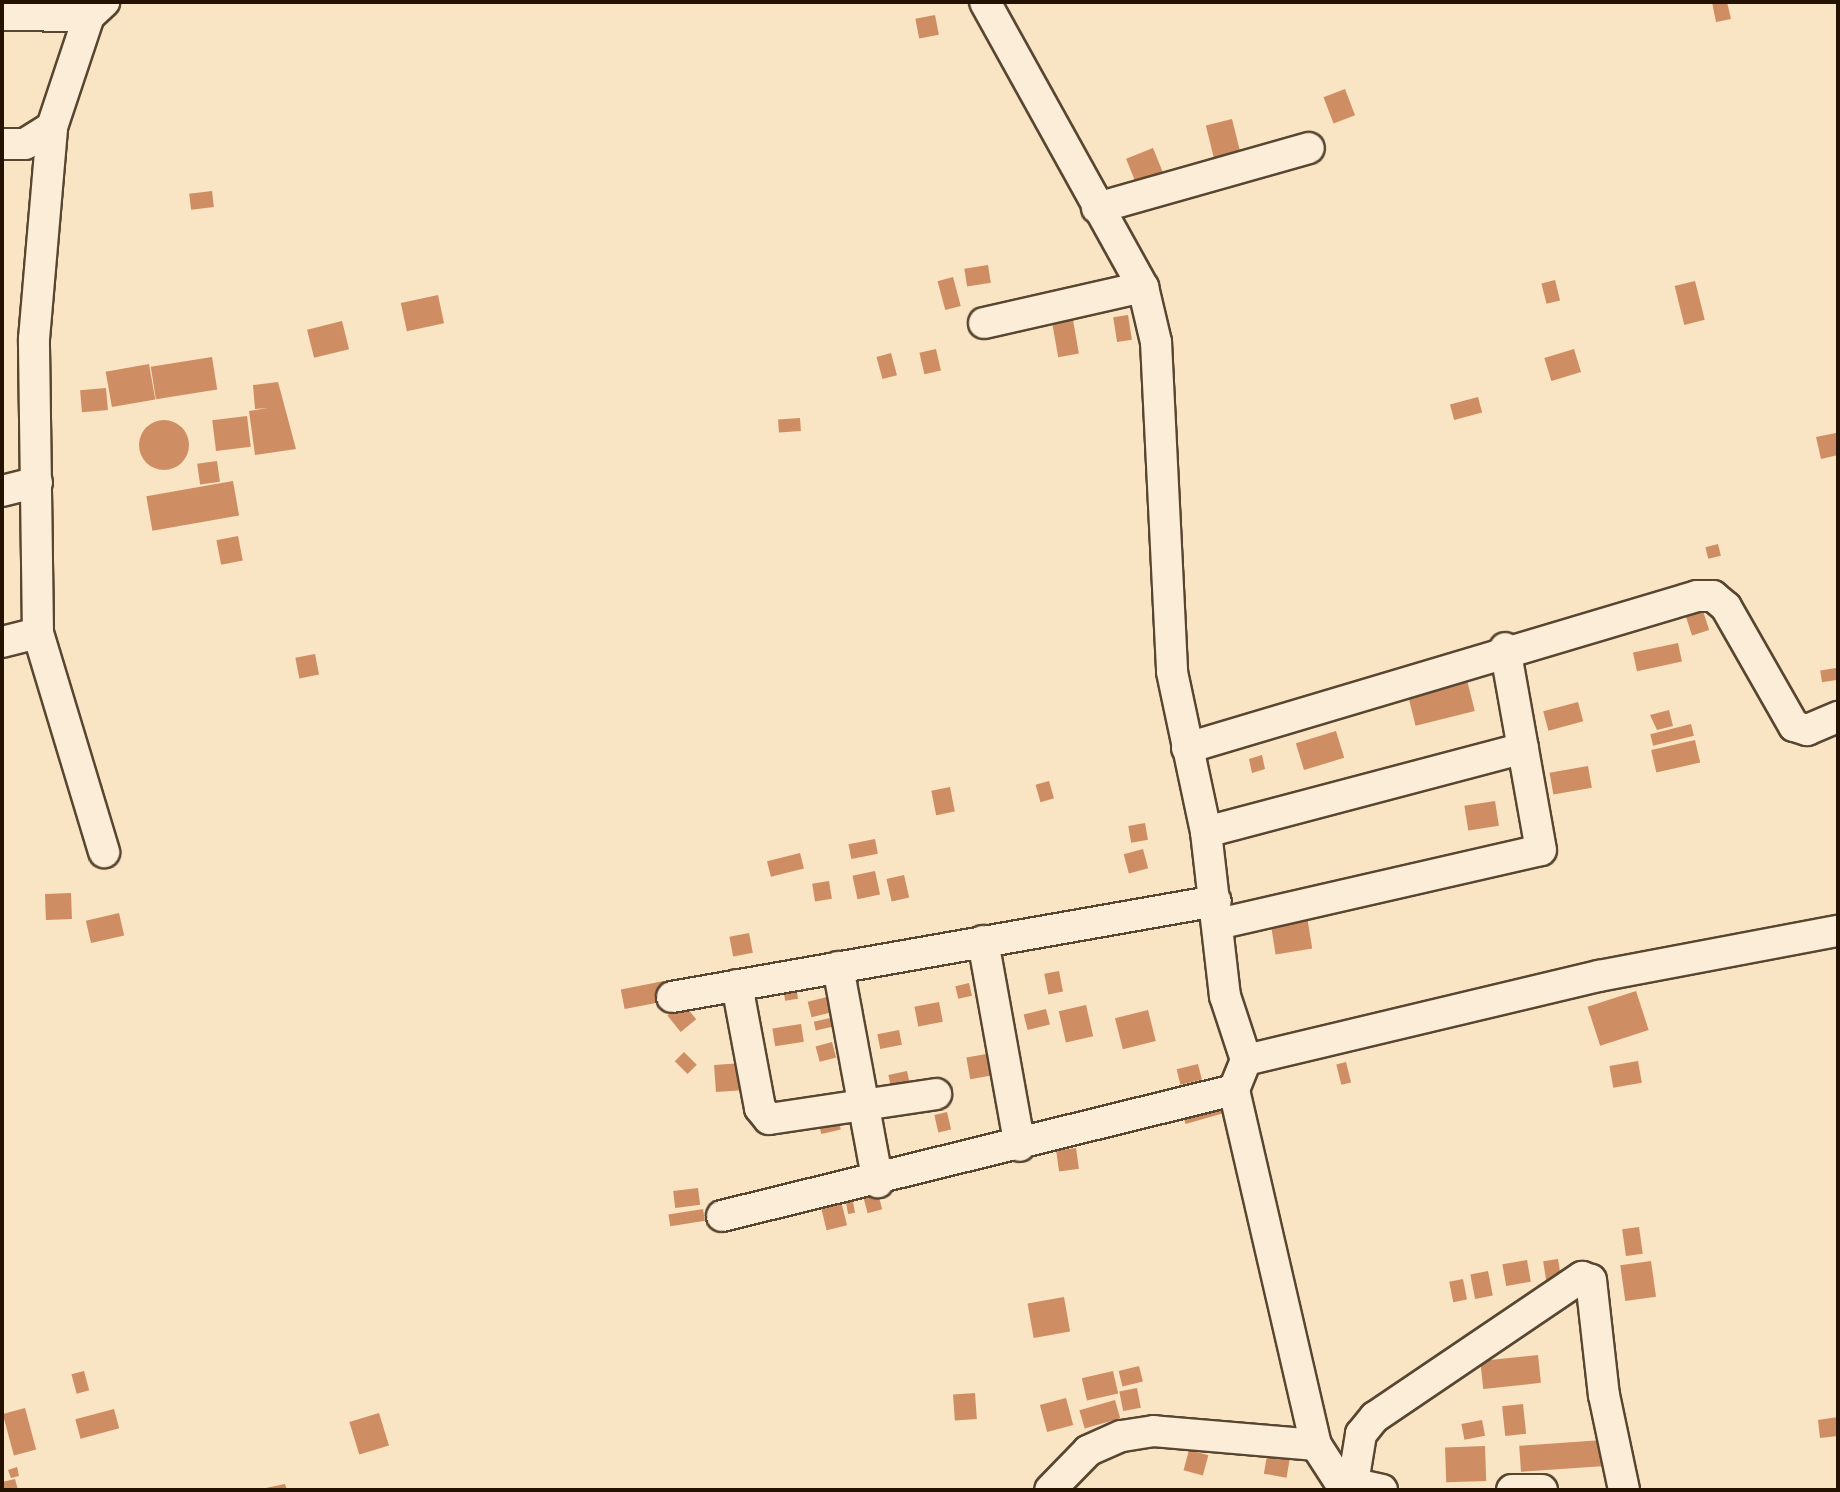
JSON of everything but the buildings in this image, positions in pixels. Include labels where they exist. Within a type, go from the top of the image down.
[{"type":"street","points":[[985,2],[1143,287],[1156,342],[1166,592],[1186,748],[1206,832],[1225,996],[1245,1060],[1234,1090],[1316,1446],[1346,1485],[1382,1490]]},
{"type":"street","points":[[2,15],[97,9],[52,127],[34,339],[38,633],[104,852]]},
{"type":"street","points":[[2,144],[25,144],[52,127]]},
{"type":"street","points":[[1097,208],[1309,148]]},
{"type":"street","points":[[984,323],[1143,287]]},
{"type":"street","points":[[2,491],[37,482]]},
{"type":"street","points":[[1186,748],[1505,648],[1713,596],[1726,607],[1794,726],[1807,730],[1838,717]]},
{"type":"street","points":[[2,642],[38,633]]},
{"type":"street","points":[[672,997],[983,942],[1217,912],[1541,850],[1505,648]]},
{"type":"street","points":[[1206,832],[1523,748]]},
{"type":"street","points":[[1245,1060],[1599,976],[1838,931]]},
{"type":"street","points":[[983,942],[1020,1146]]},
{"type":"street","points":[[838,967],[878,1182]]},
{"type":"street","points":[[737,985],[763,1115],[864,1106],[936,1094]]},
{"type":"street","points":[[722,1216],[878,1182],[1234,1090]]},
{"type":"street","points":[[1346,1485],[1361,1434],[1375,1417],[1582,1277],[1591,1280],[1604,1395],[1624,1490]]},
{"type":"street","points":[[1050,1490],[1088,1451],[1121,1436],[1154,1431],[1316,1446]]},
{"type":"street","points":[[1512,1490],[1542,1490]]}]
